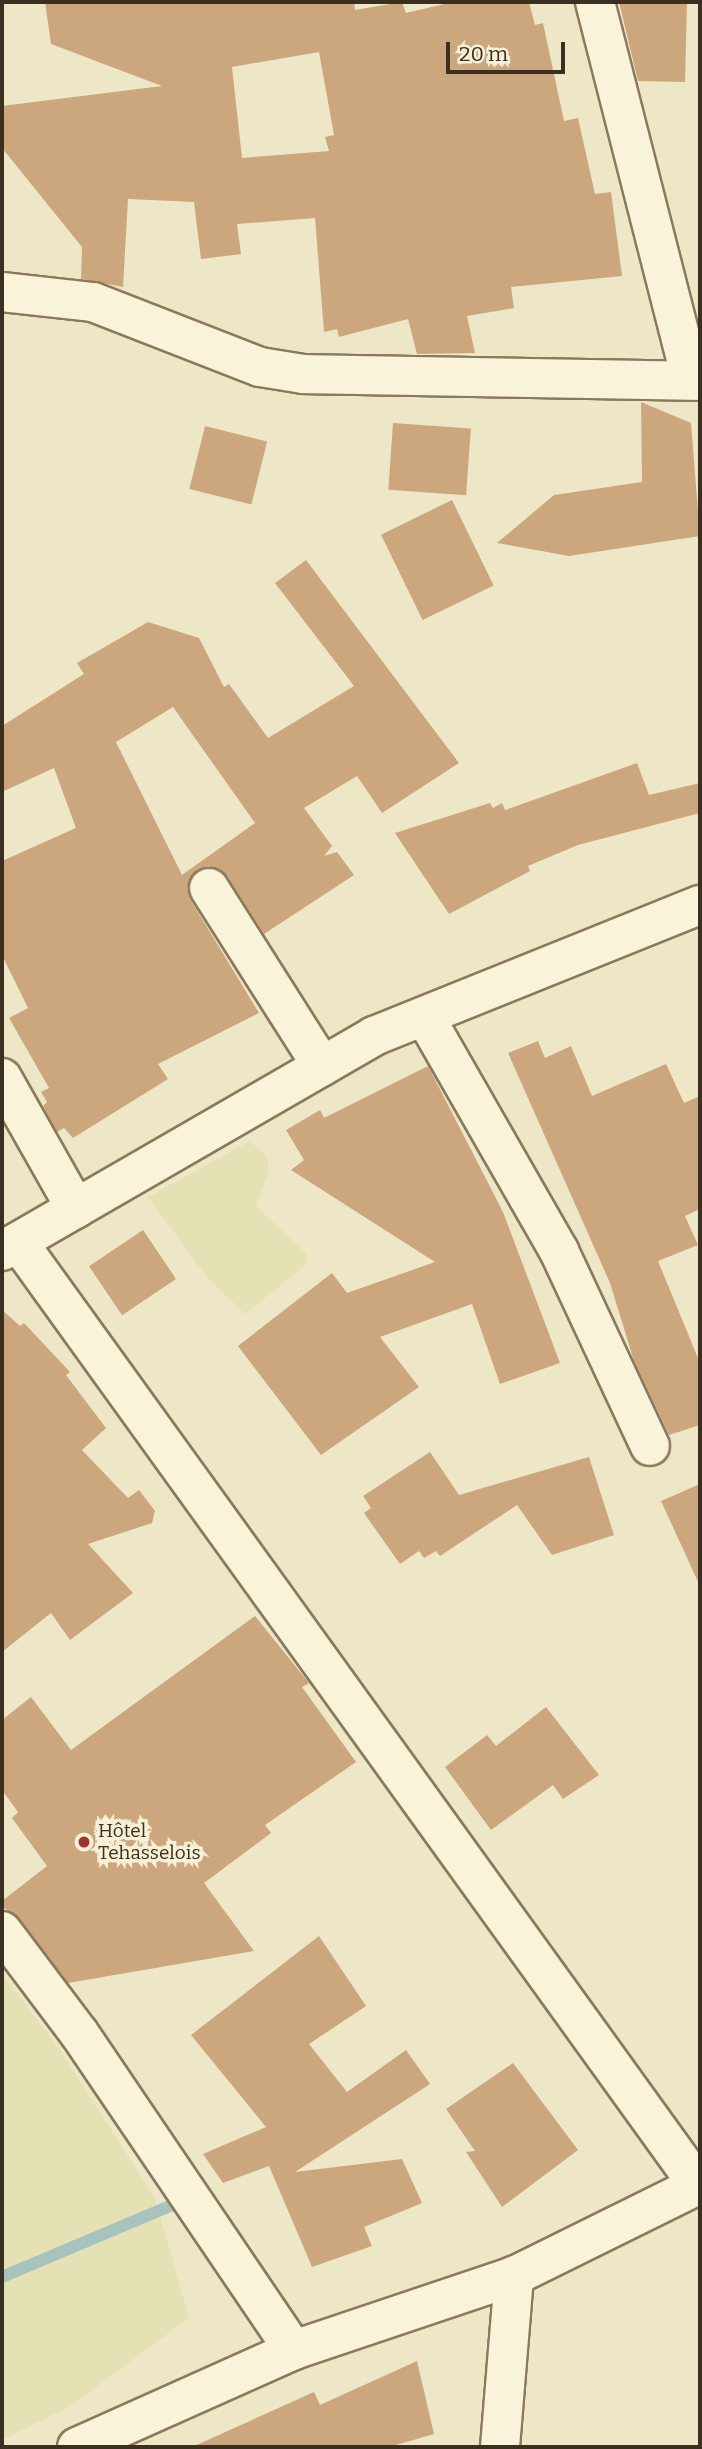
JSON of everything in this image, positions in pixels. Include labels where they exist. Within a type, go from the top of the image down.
[{"type":"street","points":[[2,292],[93,302],[260,367],[303,374],[696,380],[595,2]]},
{"type":"street","points":[[209,888],[323,1066]]},
{"type":"street","points":[[78,2447],[294,2350],[514,2276],[699,2185],[10,1247],[374,1036],[700,905]]},
{"type":"street","points":[[425,1017],[559,1251],[650,1446]]},
{"type":"street","points":[[2,1078],[76,1209]]},
{"type":"street","points":[[2,1931],[79,2033],[294,2350]]},
{"type":"street","points":[[500,2447],[514,2276]]},
{"type":"shaded area","points":[[250,1141],[267,1157],[269,1171],[256,1206],[305,1252],[308,1263],[245,1314],[206,1276],[148,1197]]},
{"type":"shaded area","points":[[2,1974],[60,2050],[155,2198],[189,2318],[69,2407],[2,2440]]},
{"type":"building","points":[[45,2],[354,2],[355,10],[402,2],[406,13],[453,2],[529,2],[535,25],[543,23],[564,121],[578,118],[595,194],[611,192],[622,276],[511,287],[514,308],[467,316],[475,353],[417,354],[408,319],[339,337],[337,329],[324,332],[315,218],[237,224],[241,254],[201,259],[194,202],[128,199],[123,287],[81,279],[82,247],[2,148],[2,106],[162,86],[51,44]],"holes":[[[319,52],[334,135],[325,137],[329,151],[242,158],[232,67]]]},
{"type":"building","points":[[619,2],[687,2],[685,82],[638,81]]},
{"type":"building","points":[[641,402],[691,423],[700,536],[569,556],[497,543],[554,495],[642,482]]},
{"type":"building","points":[[393,423],[471,428],[466,495],[388,490]]},
{"type":"building","points":[[205,426],[267,441],[251,505],[189,489]]},
{"type":"building","points":[[452,500],[494,585],[423,620],[381,535]]},
{"type":"building","points":[[306,560],[459,763],[382,813],[357,776],[304,808],[332,846],[324,856],[337,852],[354,875],[264,934],[227,876],[209,866],[197,870],[187,888],[190,899],[259,1013],[158,1064],[168,1079],[73,1138],[64,1128],[57,1132],[43,1106],[47,1102],[41,1092],[49,1088],[9,1018],[28,1008],[2,955],[2,861],[76,828],[54,768],[2,792],[2,726],[84,674],[77,663],[148,622],[199,638],[224,687],[229,684],[268,738],[354,686],[275,583]],"holes":[[[173,707],[255,823],[182,875],[116,742]]]},
{"type":"building","points":[[637,763],[649,795],[700,783],[700,813],[578,845],[528,866],[530,871],[449,914],[395,833],[490,803],[493,808],[502,803],[505,810]]},
{"type":"building","points":[[538,1041],[545,1058],[571,1046],[592,1096],[666,1064],[684,1103],[700,1096],[700,1209],[685,1216],[698,1245],[658,1261],[700,1363],[700,1425],[669,1435],[634,1361],[610,1283],[508,1053]]},
{"type":"building","points":[[428,1066],[503,1212],[560,1363],[500,1384],[472,1304],[380,1337],[419,1387],[321,1455],[238,1346],[332,1273],[347,1293],[435,1262],[291,1170],[304,1160],[286,1130],[320,1110],[324,1118]]},
{"type":"building","points":[[143,1230],[176,1279],[122,1315],[89,1266]]},
{"type":"building","points":[[2,1310],[20,1326],[24,1323],[70,1372],[66,1375],[106,1428],[82,1450],[128,1498],[139,1490],[155,1511],[152,1523],[88,1544],[133,1593],[70,1640],[51,1613],[2,1652]]},
{"type":"building","points":[[430,1452],[459,1495],[589,1457],[614,1535],[552,1555],[517,1505],[440,1556],[436,1551],[424,1558],[419,1551],[400,1564],[364,1513],[371,1508],[363,1496]]},
{"type":"building","points":[[700,1484],[700,1586],[661,1501]]},
{"type":"building","points":[[255,1616],[309,1683],[302,1687],[356,1762],[265,1825],[271,1833],[204,1883],[254,1951],[68,1983],[19,1918],[2,1907],[2,1901],[47,1866],[12,1818],[18,1812],[2,1790],[2,1720],[31,1697],[71,1750]]},
{"type":"building","points":[[546,1707],[599,1775],[563,1799],[553,1785],[491,1830],[445,1767],[487,1735],[496,1746]]},
{"type":"building","points":[[319,1936],[366,2006],[309,2044],[347,2092],[406,2050],[430,2084],[295,2172],[402,2159],[422,2203],[364,2227],[372,2246],[312,2267],[269,2166],[223,2183],[203,2154],[266,2127],[191,2035]]},
{"type":"building","points":[[513,2063],[578,2150],[502,2207],[466,2152],[475,2151],[446,2109]]},
{"type":"building","points":[[417,2361],[434,2434],[389,2447],[192,2447],[314,2392],[320,2405]]},
{"type":"waterway","points":[[2,2277],[177,2203]]},
{"type":"place","name":"Hôtel Tehasselois","points":[[84,1842]]}]
